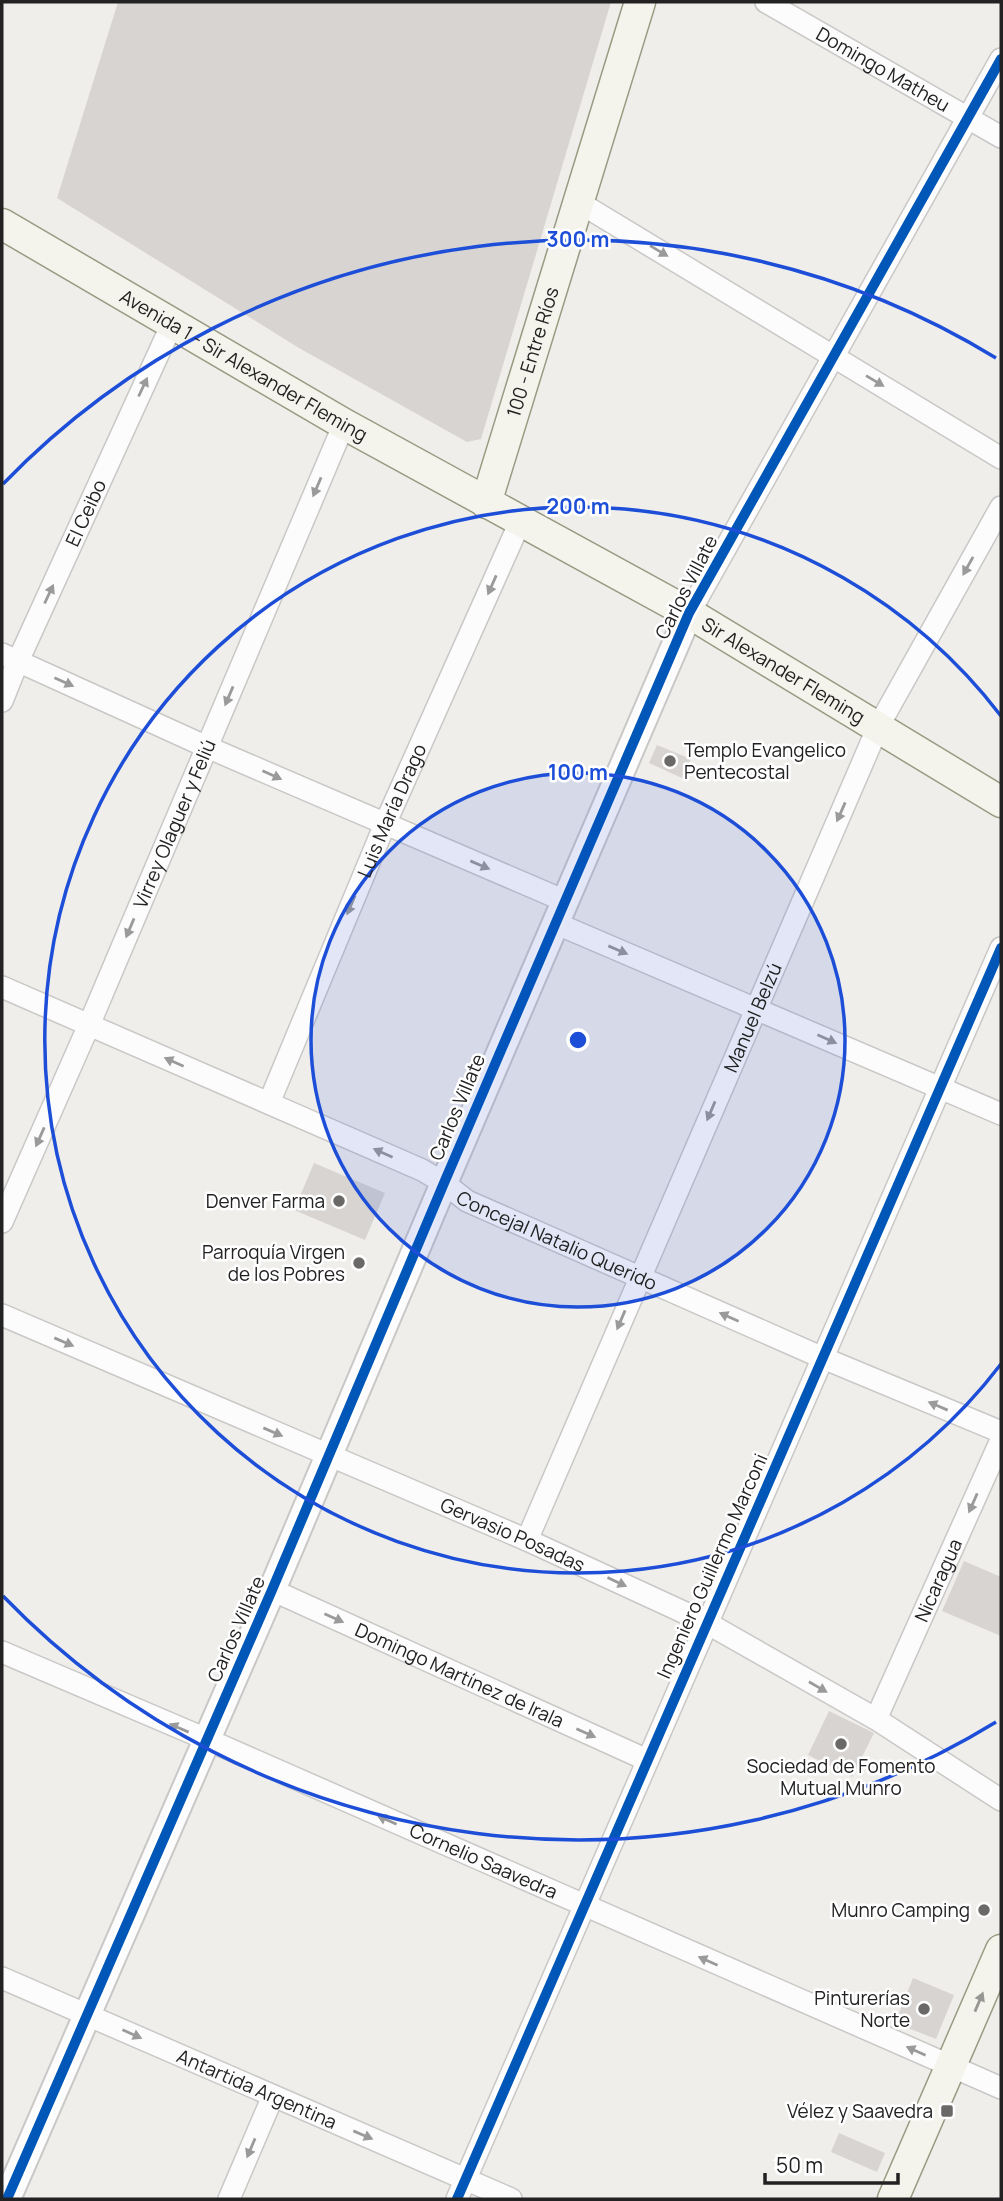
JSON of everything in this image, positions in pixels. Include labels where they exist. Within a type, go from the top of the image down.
[{"type":"main road","name":"100 - Entre Ríos","points":[[486,503],[640,2]]},
{"type":"main road","name":"Avenida 1 - Sir Alexander Fleming","points":[[2,224],[344,424],[486,503]]},
{"type":"main road","name":"Sir Alexander Fleming","points":[[486,503],[689,613],[1001,802]]},
{"type":"main road","points":[[893,2199],[1001,1950]]},
{"type":"street","name":"Domingo Matheu","points":[[766,2],[791,8],[1001,137]]},
{"type":"street","name":"Carlos Villate","points":[[7,2199],[272,1590],[689,613],[1001,59]]},
{"type":"street","points":[[580,203],[1001,458]]},
{"type":"street","name":"El Ceibo","points":[[2,701],[10,657],[172,324]]},
{"type":"street","name":"Virrey Olaguer y Feliú","points":[[2,1222],[89,1025],[344,424]]},
{"type":"street","name":"Manuel Belzú","points":[[527,1540],[878,727],[1001,507]]},
{"type":"street","name":"Luis María Drago","points":[[268,1103],[384,824],[520,522]]},
{"type":"street","points":[[10,657],[384,824],[756,1008],[1001,1114]]},
{"type":"street","name":"Ingeniero Guillermo Marconi","points":[[462,2190],[1001,948]]},
{"type":"street","name":"Concejal Natalio Querido","points":[[2,987],[422,1170],[467,1201],[823,1358],[1001,1432]]},
{"type":"street","name":"Gervasio Posadas","points":[[2,1315],[527,1540],[707,1623],[876,1719],[1001,1800]]},
{"type":"street","name":"Nicaragua","points":[[876,1719],[1001,1440]]},
{"type":"street","name":"Domingo Martínez de Irala","points":[[272,1590],[647,1760]]},
{"type":"street","name":"Cornelio Saavedra","points":[[2,1652],[1001,2088]]},
{"type":"street","name":"Antartida Argentina","points":[[2,1978],[273,2096],[462,2190],[511,2199]]},
{"type":"street","points":[[229,2199],[273,2096]]},
{"type":"building","points":[[118,2],[611,2],[481,439],[467,442],[299,348],[57,198]]},
{"type":"building","name":"Templo Evangelico Pentecostal","points":[[657,745],[691,759],[682,778],[649,763]]},
{"type":"building","name":"Denver Farma","points":[[314,1163],[385,1193],[365,1240],[294,1210]]},
{"type":"building","points":[[964,1561],[1001,1577],[1001,1636],[942,1611]]},
{"type":"building","name":"Sociedad de Fomento Mutual Munro","points":[[829,1711],[874,1733],[852,1777],[808,1755]]},
{"type":"building","name":"Pinturerías Norte","points":[[913,1978],[954,1995],[936,2039],[895,2023]]},
{"type":"building","points":[[839,2133],[885,2153],[877,2172],[831,2152]]},
{"type":"cycle path","points":[[7,2199],[272,1590],[689,613],[1001,59]]},
{"type":"cycle path","points":[[457,2199],[1001,948]]},
{"type":"place","name":"Templo Evangelico Pentecostal","points":[[670,761]]},
{"type":"place","name":"Denver Farma","points":[[339,1201]]},
{"type":"place","name":"Parroquía Virgen de los Pobres","points":[[359,1263]]},
{"type":"place","name":"Sociedad de Fomento Mutual Munro","points":[[841,1744]]},
{"type":"place","name":"Munro Camping","points":[[984,1910]]},
{"type":"place","name":"Pinturerías Norte","points":[[924,2009]]},
{"type":"place","name":"Vélez y Saavedra","points":[[947,2111]]}]
